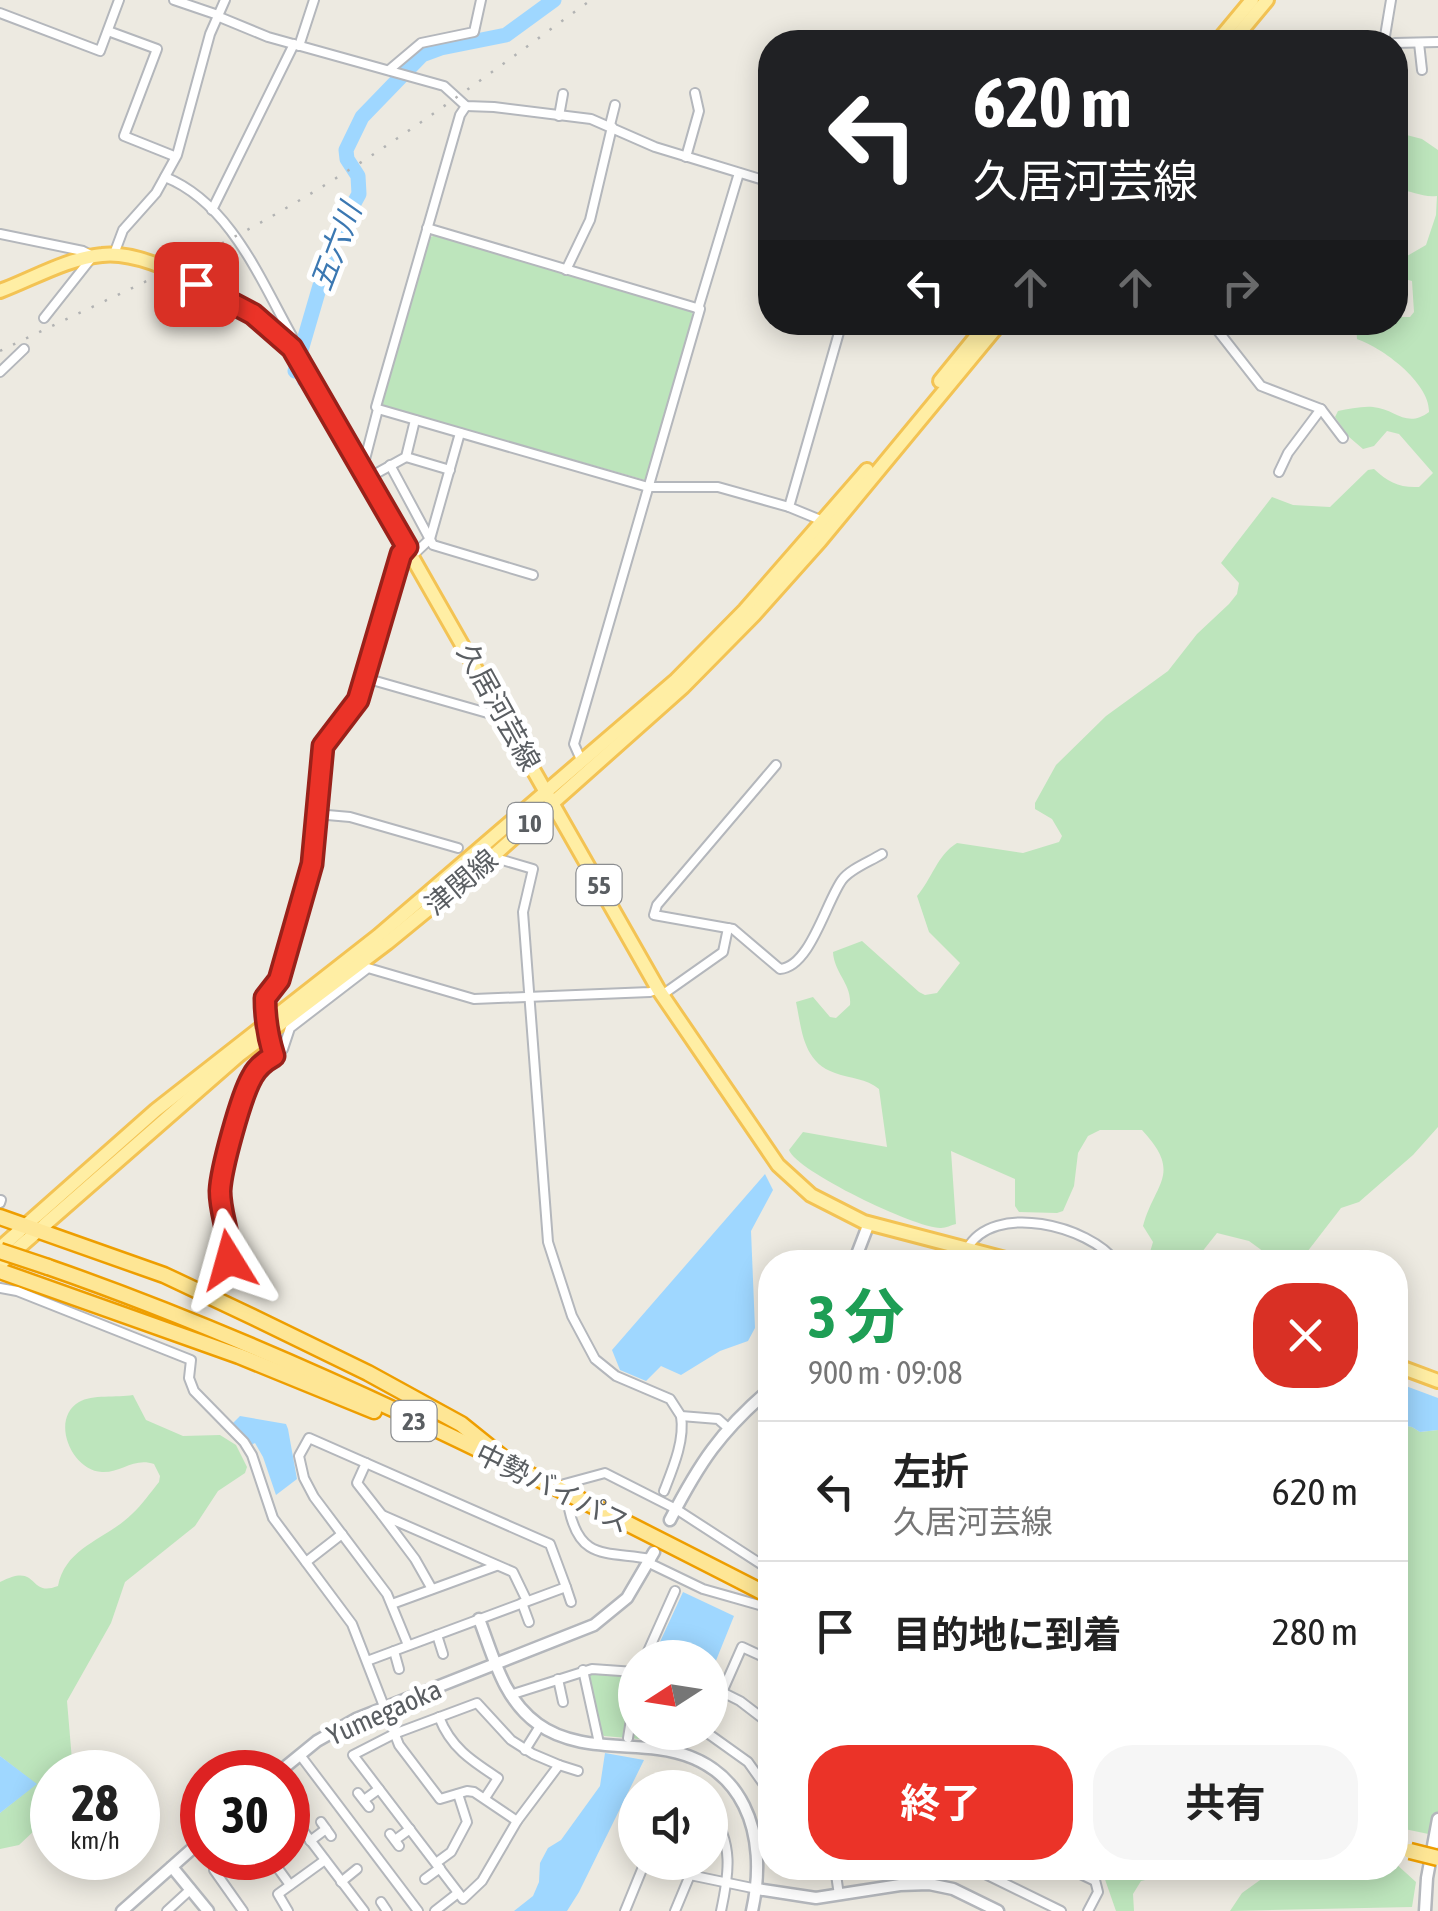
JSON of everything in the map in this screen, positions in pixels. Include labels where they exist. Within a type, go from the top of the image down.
[{"type":"highway","points":[[0,1217],[164,1274],[368,1373],[460,1424],[523,1473]]},
{"type":"highway","name":"中勢バイパス","points":[[0,1250],[285,1359],[758,1590]]},
{"type":"highway","points":[[0,1268],[239,1356],[523,1473]]},
{"type":"highway","points":[[1408,1851],[1438,1858]]},
{"type":"main road","points":[[1227,30],[1252,0]]},
{"type":"main road","points":[[1242,30],[1267,0]]},
{"type":"main road","name":"久居河芸線","points":[[0,291],[92,256],[114,254],[168,269],[253,314],[292,347],[365,472],[496,714],[550,798],[660,992],[778,1165],[811,1195],[869,1224],[967,1250]]},
{"type":"main road","name":"津関線","points":[[0,1268],[32,1228],[156,1110],[387,943],[492,857],[582,762],[676,680],[745,610],[977,335]]},
{"type":"main road","name":"津関線","points":[[268,1026],[682,687],[754,615],[990,335]]},
{"type":"main road","name":"津関線","points":[[0,1250],[32,1228]]},
{"type":"main road","points":[[1408,1370],[1438,1381]]},
{"type":"street","points":[[6,0],[1,14],[100,51],[119,0]]},
{"type":"street","points":[[175,0],[252,32],[444,86],[466,106],[591,119],[686,158],[758,179]]},
{"type":"street","points":[[114,254],[123,230],[166,177],[187,127],[201,62],[225,0]]},
{"type":"street","points":[[212,210],[297,45],[314,0]]},
{"type":"street","points":[[390,71],[421,43],[474,32],[480,0]]},
{"type":"street","points":[[1386,30],[1392,0]]},
{"type":"street","points":[[108,31],[156,49],[124,136],[174,156]]},
{"type":"street","points":[[1408,43],[1438,42]]},
{"type":"street","points":[[1419,43],[1422,70]]},
{"type":"street","points":[[686,158],[699,110],[696,93]]},
{"type":"street","points":[[559,116],[563,94]]},
{"type":"street","points":[[566,270],[590,220],[615,105]]},
{"type":"street","points":[[450,470],[406,457],[365,472],[376,406],[460,115],[466,106]]},
{"type":"street","points":[[582,762],[574,744],[738,173]]},
{"type":"street","points":[[166,177],[192,191],[234,236],[292,336],[292,347]]},
{"type":"street","points":[[427,228],[698,309]]},
{"type":"street","points":[[0,249],[3,234],[92,256],[44,318]]},
{"type":"street","points":[[267,326],[280,314]]},
{"type":"street","points":[[789,508],[838,335]]},
{"type":"street","points":[[1221,335],[1261,386],[1320,410],[1343,438]]},
{"type":"street","points":[[0,372],[24,349]]},
{"type":"street","points":[[378,409],[648,487],[718,487],[823,521]]},
{"type":"street","points":[[1279,472],[1320,410]]},
{"type":"street","points":[[406,457],[416,420]]},
{"type":"street","points":[[274,1056],[265,998],[279,980],[312,864],[323,746],[358,700],[406,551],[430,539],[460,433]]},
{"type":"street","points":[[390,465],[434,545],[533,575]]},
{"type":"street","points":[[365,678],[496,714]]},
{"type":"street","points":[[776,765],[652,915],[728,928],[780,969],[788,969],[817,930],[843,878],[882,854]]},
{"type":"street","points":[[316,814],[350,817],[458,848]]},
{"type":"street","points":[[492,857],[532,869],[523,912],[548,1242],[572,1316],[595,1359],[624,1380],[670,1399],[681,1416],[683,1425],[664,1491]]},
{"type":"street","points":[[224,1279],[230,1249],[222,1213],[221,1181],[250,1081],[265,1061],[283,1050],[290,1028],[368,968],[474,998],[660,992],[723,952],[728,928]]},
{"type":"street","points":[[967,1250],[976,1237],[1019,1222],[1039,1221],[1103,1250]]},
{"type":"street","points":[[859,1250],[869,1224]]},
{"type":"street","points":[[0,1288],[17,1291],[191,1360],[189,1378],[194,1390],[244,1442],[255,1462],[269,1510],[352,1624],[398,1745],[440,1799],[474,1792],[517,1821]]},
{"type":"street","points":[[673,1514],[727,1427],[758,1400]]},
{"type":"street","points":[[681,1416],[718,1419],[727,1427]]},
{"type":"street","points":[[408,1645],[392,1604],[304,1478],[299,1456],[309,1438],[550,1544],[571,1602]]},
{"type":"street","points":[[366,1463],[357,1483],[415,1559],[432,1589]]},
{"type":"street","points":[[552,1487],[605,1473],[758,1563]]},
{"type":"street","points":[[670,1477],[688,1485]]},
{"type":"street","points":[[569,1508],[578,1538],[588,1548],[652,1558],[702,1589],[758,1605]]},
{"type":"street","points":[[382,1516],[516,1575],[529,1622]]},
{"type":"street","points":[[306,1562],[342,1534]]},
{"type":"street","name":"Yumegaoka","points":[[306,1750],[384,1706],[594,1625],[627,1598],[652,1558]]},
{"type":"street","points":[[392,1604],[497,1565]]},
{"type":"street","points":[[366,1661],[566,1587]]},
{"type":"street","points":[[652,1640],[675,1591]]},
{"type":"street","points":[[479,1619],[510,1695],[540,1726],[564,1737],[618,1746]]},
{"type":"street","points":[[437,1635],[444,1654]]},
{"type":"street","points":[[728,1679],[742,1647],[758,1654]]},
{"type":"street","points":[[394,1651],[400,1669]]},
{"type":"street","points":[[510,1695],[583,1670],[618,1670]]},
{"type":"street","points":[[583,1670],[599,1744]]},
{"type":"street","points":[[558,1678],[563,1702]]},
{"type":"street","points":[[728,1694],[758,1715]]},
{"type":"street","points":[[559,1765],[517,1821],[482,1881],[463,1899],[353,1755],[394,1734],[478,1703],[525,1750],[578,1771]]},
{"type":"street","points":[[440,1717],[446,1734],[463,1756],[498,1778],[484,1798]]},
{"type":"street","points":[[525,1750],[540,1726]]},
{"type":"street","points":[[728,1748],[748,1762],[758,1776]]},
{"type":"street","points":[[662,1750],[698,1762],[732,1788],[750,1817],[758,1848]]},
{"type":"street","points":[[310,1767],[418,1911]]},
{"type":"street","points":[[364,1800],[379,1789]]},
{"type":"street","points":[[425,1879],[450,1852],[467,1822],[458,1794]]},
{"type":"street","points":[[1425,1911],[1438,1819]]},
{"type":"street","points":[[326,1829],[310,1841],[364,1911]]},
{"type":"street","points":[[394,1840],[410,1829]]},
{"type":"street","points":[[288,1911],[278,1894],[324,1860]]},
{"type":"street","points":[[122,1911],[180,1861]]},
{"type":"street","points":[[172,1868],[208,1911]]},
{"type":"street","points":[[341,1882],[357,1869]]},
{"type":"street","points":[[676,1911],[690,1875],[800,1898],[900,1884],[929,1884],[953,1890],[998,1911]]},
{"type":"street","points":[[221,1880],[244,1911]]},
{"type":"street","points":[[286,1880],[290,1886]]},
{"type":"street","points":[[625,1911],[638,1880]]},
{"type":"street","points":[[752,1911],[758,1880]]},
{"type":"street","points":[[837,1880],[840,1894]]},
{"type":"street","points":[[929,1884],[931,1880]]},
{"type":"street","points":[[998,1880],[1061,1911]]},
{"type":"street","points":[[1088,1911],[1098,1892],[1092,1880]]},
{"type":"street","points":[[721,1911],[727,1883]]},
{"type":"street","points":[[170,1910],[191,1889]]},
{"type":"street","points":[[434,1911],[458,1893]]},
{"type":"green space","points":[[1408,135],[1438,150],[1438,1127],[1413,1155],[1359,1202],[1341,1208],[1309,1250],[1261,1250],[1249,1241],[1217,1233],[1204,1250],[1151,1250],[1153,1242],[1143,1226],[1163,1168],[1161,1157],[1142,1130],[1100,1130],[1088,1136],[1078,1153],[1074,1186],[1063,1211],[1057,1213],[1019,1212],[1015,1206],[1015,1179],[951,1151],[956,1224],[941,1228],[908,1219],[812,1171],[789,1150],[803,1132],[887,1147],[879,1089],[824,1068],[810,1053],[803,1034],[796,1002],[813,997],[830,1017],[836,1018],[850,1005],[833,952],[862,941],[919,992],[937,993],[960,963],[929,932],[917,896],[940,861],[957,843],[1023,853],[1059,842],[1062,836],[1052,819],[1035,809],[1056,765],[1106,716],[1168,671],[1197,634],[1229,604],[1239,583],[1221,563],[1272,497],[1293,505],[1330,507],[1368,470],[1374,469],[1394,483],[1412,487],[1419,487],[1433,473],[1399,434],[1387,431],[1374,446],[1363,449],[1335,417],[1338,411],[1364,407],[1414,419],[1429,412],[1414,379],[1391,358],[1357,339],[1357,335],[1408,335],[1408,317],[1414,312],[1408,255],[1426,245],[1436,215],[1437,196],[1408,192]]},
{"type":"green space","points":[[435,235],[690,310],[693,314],[645,480],[384,406],[381,402],[429,238]]},
{"type":"green space","points":[[133,1395],[146,1420],[183,1436],[220,1435],[236,1445],[247,1467],[245,1473],[218,1491],[195,1526],[125,1582],[111,1623],[67,1701],[71,1750],[30,1750],[30,1779],[0,1756],[0,1582],[22,1575],[41,1587],[58,1586],[62,1572],[78,1552],[132,1514],[160,1476],[154,1464],[147,1462],[109,1472],[81,1463],[68,1443],[66,1420],[79,1402]]},
{"type":"green space","points":[[1408,1426],[1420,1432],[1438,1430],[1438,1836],[1408,1830]]},
{"type":"green space","points":[[592,1672],[618,1674],[618,1737],[600,1732],[589,1677]]},
{"type":"green space","points":[[30,1789],[30,1835],[19,1845],[0,1849],[0,1813]]},
{"type":"green space","points":[[1408,1875],[1416,1882],[1412,1907],[1230,1911],[1242,1893],[1260,1880],[1408,1880]]},
{"type":"green space","points":[[1105,1880],[1145,1880],[1133,1894],[1134,1911],[1116,1911]]},
{"type":"water","points":[[765,1174],[773,1190],[751,1231],[755,1328],[748,1341],[720,1351],[681,1375],[661,1366],[646,1381],[620,1370],[612,1350]]},
{"type":"water","points":[[1408,1387],[1438,1398],[1438,1430],[1420,1432],[1408,1426]]},
{"type":"water","points":[[240,1416],[286,1424],[297,1479],[276,1495],[255,1443],[251,1445],[233,1423]]},
{"type":"water","points":[[683,1592],[734,1616],[724,1640],[661,1640]]},
{"type":"water","points":[[605,1753],[644,1760],[639,1770],[618,1770],[618,1813],[567,1911],[514,1911],[533,1896],[540,1863],[548,1848],[561,1840],[600,1786]]},
{"type":"water","points":[[0,1756],[30,1779],[30,1789],[0,1813]]},
{"type":"waterway","name":"五六川","points":[[295,371],[333,241],[359,194],[358,176],[346,150],[362,117],[422,55],[506,35],[554,0]]},
{"type":"waterway","points":[[295,371],[299,384],[310,390]]},
{"type":"waterway","points":[[496,719],[521,766]]},
{"type":"railway","points":[[0,351],[281,211],[439,110],[591,0]]},
{"type":"route","points":[[196,284],[253,314],[292,348],[407,547],[401,554],[358,700],[323,746],[312,864],[279,980],[265,998],[269,1019],[266,1033],[274,1056],[256,1070],[250,1081],[221,1181],[222,1213],[230,1239],[229,1260]]}]
